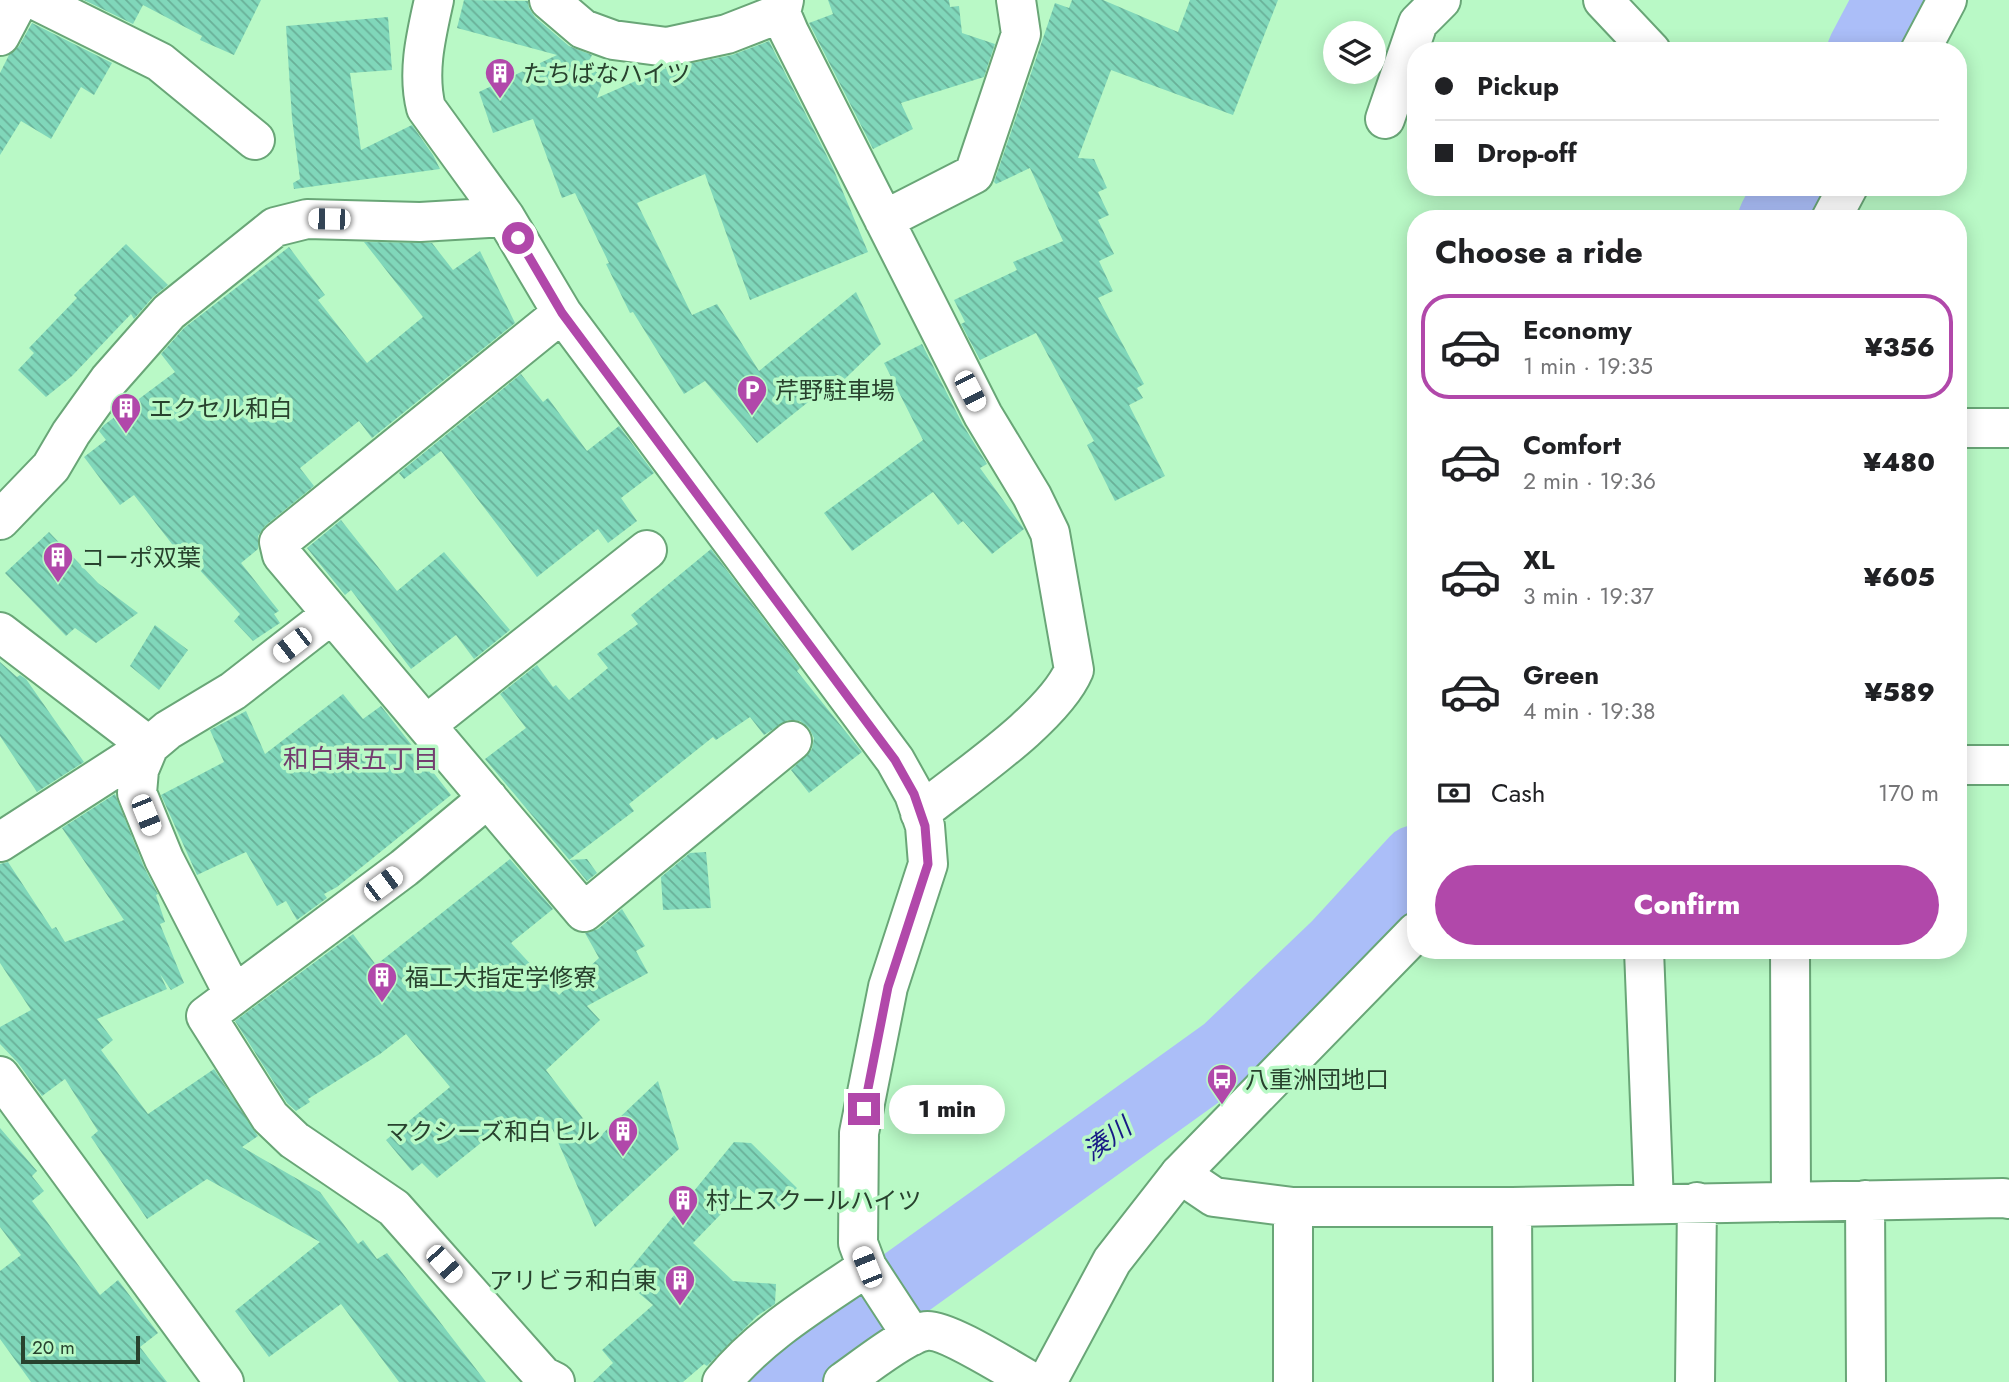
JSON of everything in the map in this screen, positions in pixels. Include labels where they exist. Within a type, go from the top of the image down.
[{"type":"street","points":[[35,0],[160,62],[255,140]]},
{"type":"street","points":[[434,0],[426,38],[421,87],[426,108],[505,217],[562,313],[895,760],[914,794],[925,826],[928,864],[888,987],[859,1133],[858,1243],[871,1272],[908,1328],[945,1335],[1032,1382]]},
{"type":"street","points":[[548,0],[583,29],[613,40],[667,47],[727,34],[783,6],[789,32],[884,220],[983,415],[1032,496],[1050,533],[1074,670],[1068,684],[1030,726],[920,813]]},
{"type":"street","points":[[884,220],[974,174],[1021,34],[1016,0]]},
{"type":"street","points":[[1411,42],[1418,23],[1441,0]]},
{"type":"street","points":[[1603,0],[1643,42]]},
{"type":"street","points":[[1925,42],[1947,0]]},
{"type":"street","points":[[1385,119],[1407,55]]},
{"type":"street","points":[[0,520],[51,467],[71,433],[109,380],[169,312],[275,227],[307,219],[420,222],[505,217]]},
{"type":"street","points":[[562,313],[279,542],[282,555],[584,912],[792,741]]},
{"type":"street","points":[[1967,428],[2009,428]]},
{"type":"street","points":[[426,725],[647,550]]},
{"type":"street","points":[[0,842],[149,746],[196,712],[233,691],[332,614]]},
{"type":"street","points":[[0,632],[149,746]]},
{"type":"street","points":[[149,746],[139,770],[137,793],[164,859],[234,995]]},
{"type":"street","points":[[1967,765],[2009,765]]},
{"type":"street","points":[[488,798],[404,868],[206,1016],[270,1116],[294,1140],[394,1208],[543,1376],[555,1382]]},
{"type":"street","points":[[1047,1382],[1112,1261],[1180,1174],[1407,942]]},
{"type":"street","points":[[1644,959],[1654,1203]]},
{"type":"street","points":[[1790,959],[1791,1201]]},
{"type":"street","points":[[0,1076],[224,1382]]},
{"type":"street","points":[[1180,1174],[1214,1197],[1293,1207],[1513,1207],[2009,1199]]},
{"type":"street","points":[[1865,1200],[1866,1382]]},
{"type":"street","points":[[1695,1382],[1697,1202]]},
{"type":"street","points":[[1293,1207],[1293,1382]]},
{"type":"street","points":[[1513,1207],[1513,1382]]},
{"type":"street","points":[[722,1382],[738,1363],[789,1321],[871,1272]]},
{"type":"street","points":[[843,1382],[908,1328]]},
{"type":"building","points":[[84,0],[261,0],[234,55],[200,40],[202,36],[143,5],[133,24]]},
{"type":"building","points":[[464,0],[528,1],[535,17],[569,46],[592,55],[587,65],[606,72],[597,98],[663,69],[732,55],[769,41],[833,168],[868,252],[750,300],[705,174],[637,203],[692,315],[717,304],[759,371],[856,292],[881,344],[822,401],[817,395],[757,443],[705,381],[684,394],[633,312],[630,313],[575,193],[562,198],[533,119],[493,133],[479,92],[557,55],[457,28]]},
{"type":"building","points":[[828,0],[949,0],[950,7],[959,6],[962,33],[995,44],[984,77],[901,103],[913,129],[873,149],[809,23],[833,14]]},
{"type":"building","points":[[1072,0],[1103,0],[1178,32],[1190,0],[1278,0],[1233,115],[1111,70],[1078,158],[1094,159],[1107,188],[1098,192],[1109,215],[1098,220],[1114,254],[1099,261],[1113,291],[1098,298],[1144,384],[1137,388],[1143,398],[1129,405],[1165,476],[1115,501],[1087,445],[1094,441],[1036,333],[980,360],[961,324],[965,322],[954,300],[1017,270],[1013,262],[1063,241],[1030,168],[996,184],[994,182],[1055,3],[1069,8]]},
{"type":"building","points":[[388,17],[392,70],[350,73],[361,150],[412,125],[440,169],[294,189],[293,183],[300,179],[292,118],[286,26]]},
{"type":"building","points":[[32,23],[112,63],[94,95],[81,87],[51,139],[21,121],[0,155],[0,73],[9,55],[19,46]]},
{"type":"building","points":[[364,242],[432,243],[453,270],[480,251],[515,323],[372,438],[359,421],[300,468],[314,486],[265,526],[258,536],[258,549],[241,563],[279,611],[274,614],[280,623],[253,641],[234,621],[240,614],[185,554],[182,557],[134,495],[120,505],[84,457],[106,440],[99,431],[104,425],[175,372],[161,354],[184,328],[289,247],[325,295],[318,300],[367,363],[423,317]]},
{"type":"building","points":[[126,244],[168,285],[153,297],[134,319],[131,314],[72,376],[46,397],[18,370],[34,353],[29,348],[77,298],[74,295]]},
{"type":"building","points":[[922,344],[963,425],[987,464],[980,468],[1024,529],[992,554],[963,521],[958,525],[933,492],[852,551],[824,513],[923,440],[884,363]]},
{"type":"building","points":[[521,374],[543,402],[548,398],[587,451],[619,426],[654,473],[621,498],[637,521],[608,543],[598,529],[537,577],[441,451],[404,479],[399,473]]},
{"type":"building","points":[[341,520],[397,591],[444,552],[510,630],[474,659],[456,635],[411,669],[351,590],[345,595],[307,548]]},
{"type":"building","name":"コーポ双葉","points":[[49,532],[98,583],[138,613],[96,643],[75,628],[66,636],[5,573]]},
{"type":"building","points":[[711,549],[800,668],[797,671],[862,752],[809,793],[791,770],[812,749],[814,738],[809,728],[800,721],[788,720],[764,735],[750,717],[716,740],[713,737],[629,804],[634,811],[569,860],[485,759],[526,728],[500,694],[537,665],[553,687],[556,685],[569,700],[608,668],[597,654],[638,624],[631,615]]},
{"type":"building","points":[[155,625],[188,650],[159,690],[130,666]]},
{"type":"building","points":[[0,662],[17,677],[20,675],[26,679],[84,762],[37,792],[0,736]]},
{"type":"building","points":[[343,694],[363,719],[381,706],[451,795],[337,887],[324,894],[327,898],[297,920],[286,901],[277,906],[246,852],[197,875],[161,795],[224,762],[210,730],[246,711],[265,754]]},
{"type":"building","points":[[115,794],[144,867],[158,894],[156,895],[165,922],[160,924],[184,983],[171,990],[160,974],[167,989],[97,1019],[113,1040],[101,1050],[148,1114],[214,1069],[258,1136],[242,1147],[320,1192],[358,1244],[363,1240],[377,1259],[387,1253],[486,1382],[399,1382],[341,1304],[269,1357],[235,1311],[320,1242],[207,1179],[147,1219],[91,1137],[98,1131],[65,1079],[42,1096],[0,1044],[0,1027],[31,1010],[0,963],[0,864],[8,862],[52,929],[56,927],[65,942],[124,920],[62,828]]},
{"type":"building","points":[[706,852],[711,908],[663,910],[661,877],[690,853]]},
{"type":"building","points":[[510,859],[553,909],[511,943],[559,995],[599,958],[585,933],[598,929],[622,909],[645,946],[636,951],[648,973],[587,1006],[600,1020],[546,1070],[598,1138],[658,1081],[679,1149],[595,1227],[552,1128],[540,1137],[526,1118],[511,1130],[506,1123],[437,1178],[422,1163],[412,1171],[386,1140],[450,1087],[406,1034],[380,1054],[308,1099],[310,1102],[296,1111],[287,1103],[235,1021],[353,934],[376,965]]},
{"type":"building","points":[[587,859],[597,873],[587,881],[569,860]]},
{"type":"building","points":[[0,1128],[37,1171],[32,1176],[44,1191],[32,1201],[100,1295],[118,1280],[158,1333],[140,1347],[167,1382],[31,1382],[0,1339],[0,1271],[21,1255],[0,1227]]},
{"type":"building","points":[[734,1142],[751,1143],[797,1188],[775,1211],[747,1187],[693,1243],[733,1281],[776,1284],[775,1304],[757,1316],[707,1366],[704,1364],[683,1382],[593,1382],[613,1363],[602,1350],[653,1305],[622,1279]]},
{"type":"waterway","name":"湊川","points":[[1868,42],[1890,0]]},
{"type":"waterway","name":"湊川","points":[[1779,210],[1786,196]]},
{"type":"waterway","name":"湊川","points":[[768,1382],[1227,1052],[1337,947],[1407,871]]},
{"type":"place","name":"たちばなハイツ","points":[[500,100]]},
{"type":"place","name":"芹野駐車場","points":[[752,417]]},
{"type":"place","name":"エクセル和白","points":[[126,435]]},
{"type":"place","name":"コーポ双葉","points":[[58,584]]},
{"type":"place","name":"福工大指定学修寮","points":[[382,1004]]},
{"type":"place","name":"八重洲団地口","points":[[1222,1106]]},
{"type":"place","name":"マクシーズ和白ヒル","points":[[623,1158]]},
{"type":"place","name":"村上スクールハイツ","points":[[683,1227]]},
{"type":"place","name":"アリビラ和白東","points":[[680,1307]]},
{"type":"district","name":"和白東五丁目","points":[[361,759]]},
{"type":"route","points":[[518,238],[562,313],[895,760],[914,794],[925,826],[928,864],[888,987],[864,1109]]}]
